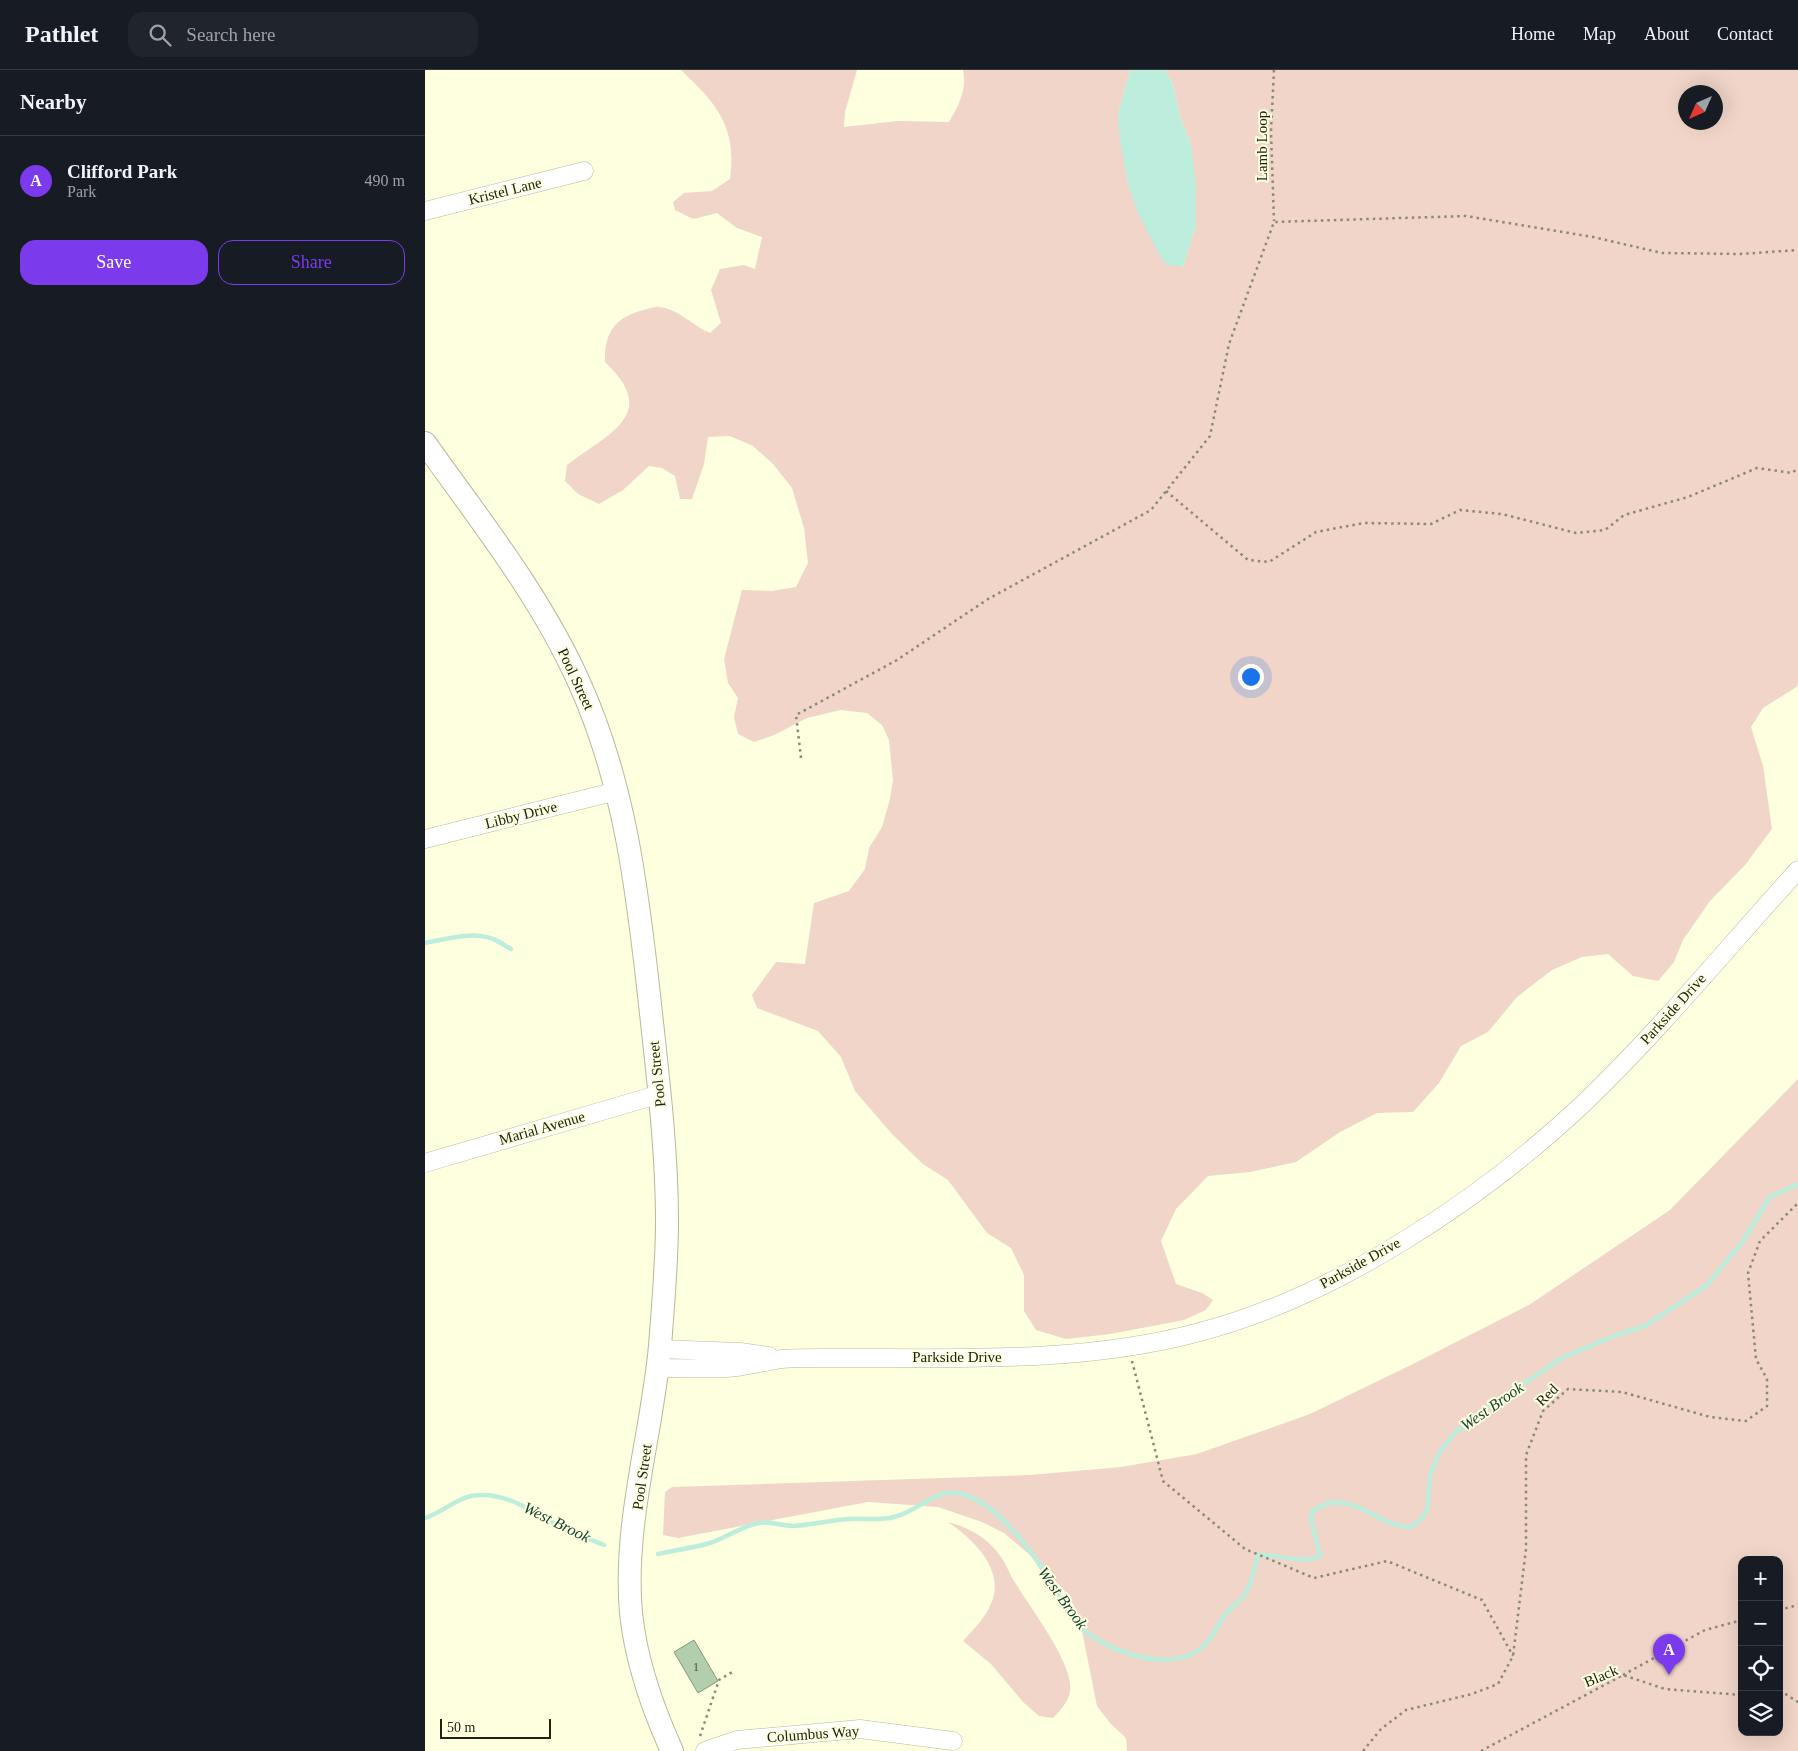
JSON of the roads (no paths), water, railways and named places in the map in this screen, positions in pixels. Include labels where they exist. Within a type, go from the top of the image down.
[{"type":"main road","name":"Pool Street","points":[[425,443],[509,561],[558,640],[589,705],[617,791],[634,872],[660,1094],[667,1223],[658,1359],[631,1552],[631,1611],[636,1647],[644,1677],[659,1722],[672,1751]]},
{"type":"street","name":"Kristel Lane","points":[[425,211],[584,171]]},
{"type":"street","name":"Libby Drive","points":[[425,839],[617,791]]},
{"type":"street","name":"Parkside Drive","points":[[658,1359],[740,1352],[785,1359],[1016,1357],[1073,1354],[1128,1347],[1197,1333],[1248,1317],[1297,1297],[1402,1241],[1486,1184],[1533,1147],[1581,1106],[1627,1060],[1798,870]]},
{"type":"street","name":"Marial Avenue","points":[[425,1163],[660,1094]]},
{"type":"street","name":"Columbus Way","points":[[705,1751],[737,1740],[860,1728],[953,1742]]},
{"type":"water","points":[[1130,70],[1165,70],[1173,84],[1179,113],[1191,145],[1196,184],[1196,225],[1183,267],[1168,265],[1162,260],[1138,213],[1128,185],[1119,133],[1118,114]]},
{"type":"waterway","points":[[425,943],[459,936],[476,936],[493,939],[511,949]]},
{"type":"waterway","name":"West Brook","points":[[658,1554],[710,1543],[759,1523],[793,1526],[842,1520],[888,1518],[910,1511],[940,1495],[956,1493],[971,1497],[999,1516],[1024,1543],[1044,1571],[1072,1619],[1093,1637],[1123,1652],[1139,1656],[1155,1659],[1171,1659],[1186,1656],[1200,1649],[1208,1642],[1224,1616],[1245,1594],[1258,1555],[1304,1560],[1320,1556],[1312,1524],[1312,1512],[1330,1503],[1341,1503],[1351,1505],[1391,1523],[1411,1527],[1427,1511],[1430,1475],[1438,1455],[1454,1434],[1479,1413],[1562,1358],[1614,1336],[1645,1326],[1707,1285],[1743,1241],[1770,1197],[1798,1184]]},
{"type":"waterway","name":"West Brook","points":[[425,1518],[471,1496],[494,1496],[516,1503],[563,1528],[604,1545]]},
{"type":"place","name":"Clifford Park","points":[[1669,1675]]}]
